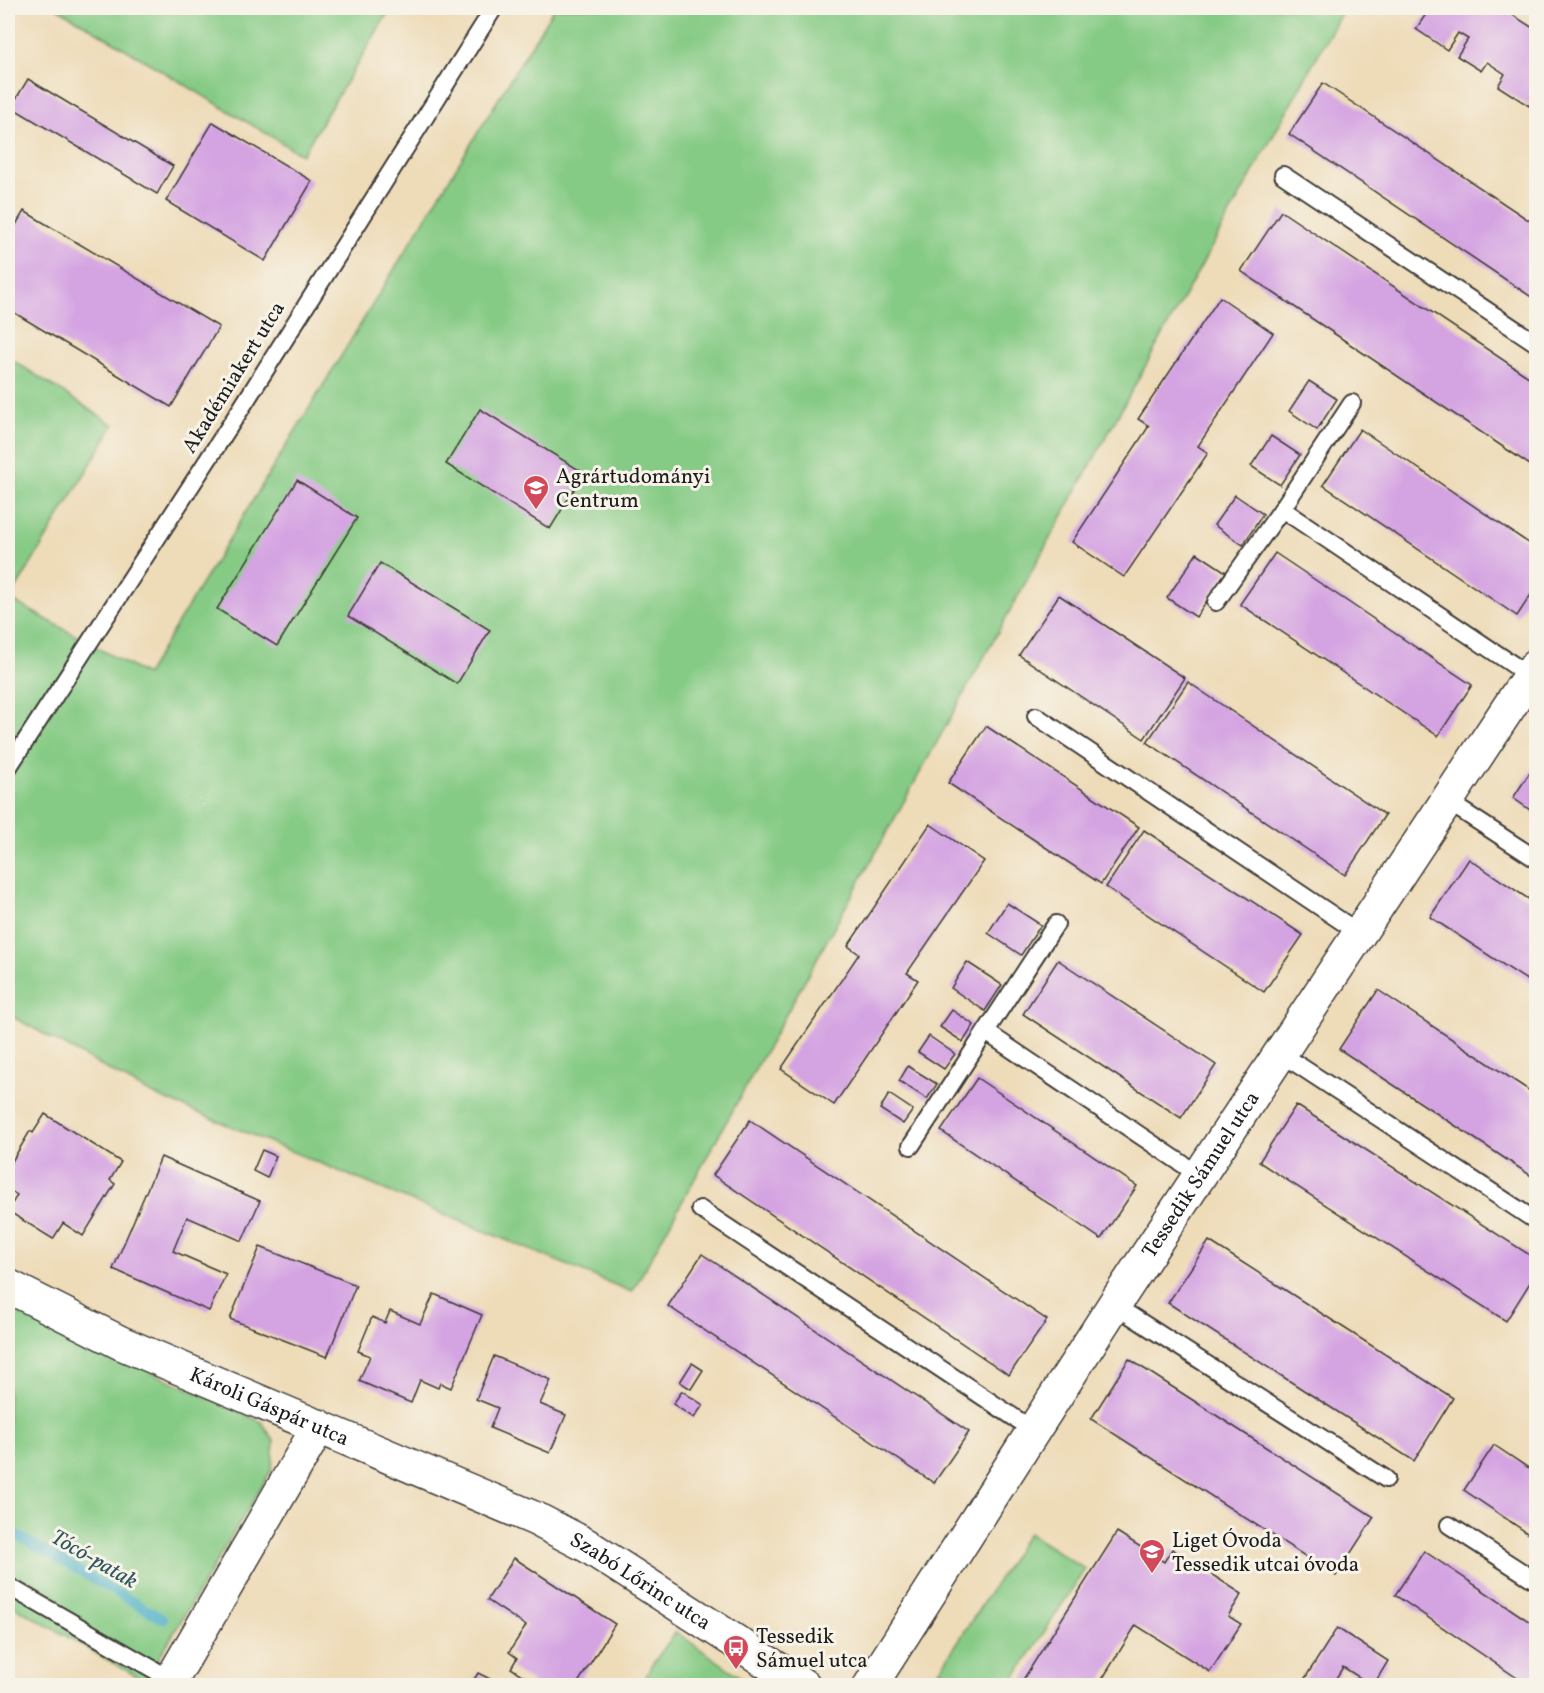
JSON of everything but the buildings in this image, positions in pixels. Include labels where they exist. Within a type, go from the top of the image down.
[{"type":"street","name":"Tessedik Sámuel utca","points":[[870,1686],[1113,1305],[1533,671]]},
{"type":"street","name":"Károli Gáspár utca","points":[[8,1286],[121,1342],[536,1519]]},
{"type":"street","points":[[170,1683],[319,1426]]},
{"type":"street","name":"Szabó Lőrinc utca","points":[[536,1519],[586,1545],[804,1686]]},
{"type":"lane","name":"Akadémiakert utca","points":[[8,768],[242,407],[494,8]]},
{"type":"lane","points":[[1283,175],[1536,343]]},
{"type":"lane","points":[[1216,602],[1282,509],[1352,403]]},
{"type":"lane","points":[[1282,509],[1533,671]]},
{"type":"lane","points":[[1036,716],[1359,933]]},
{"type":"lane","points":[[1447,801],[1536,860]]},
{"type":"lane","points":[[911,1146],[1056,924]]},
{"type":"lane","points":[[986,1032],[1199,1175]]},
{"type":"lane","points":[[1280,1053],[1536,1221]]},
{"type":"lane","points":[[700,1209],[1034,1430]]},
{"type":"lane","points":[[1113,1305],[1386,1479]]},
{"type":"lane","points":[[1449,1524],[1536,1581]]},
{"type":"lane","points":[[8,1586],[170,1683]]},
{"type":"green space","points":[[57,8],[391,8],[302,155]]},
{"type":"green space","name":"Agrártudományi Centrum","points":[[554,8],[1344,8],[632,1292],[150,1093],[8,1014],[8,357],[114,425],[10,599],[146,675]]},
{"type":"green space","points":[[8,1307],[262,1422],[274,1441],[272,1469],[145,1681],[8,1603]]},
{"type":"green space","points":[[1028,1533],[1085,1569],[1010,1685],[930,1685]]},
{"type":"green space","points":[[676,1632],[752,1685],[641,1685],[651,1666]]},
{"type":"waterway","name":"Tócó-patak","points":[[8,1530],[163,1619]]},
{"type":"waterway","name":"Tócó-patak","points":[[209,1681],[211,1686]]},
{"type":"place","name":"Agrártudományi Centrum","points":[[536,511]]},
{"type":"place","name":"Liget Óvoda Tessedik utcai óvoda","points":[[1152,1575]]},
{"type":"place","name":"Tessedik Sámuel utca","points":[[736,1671]]}]
